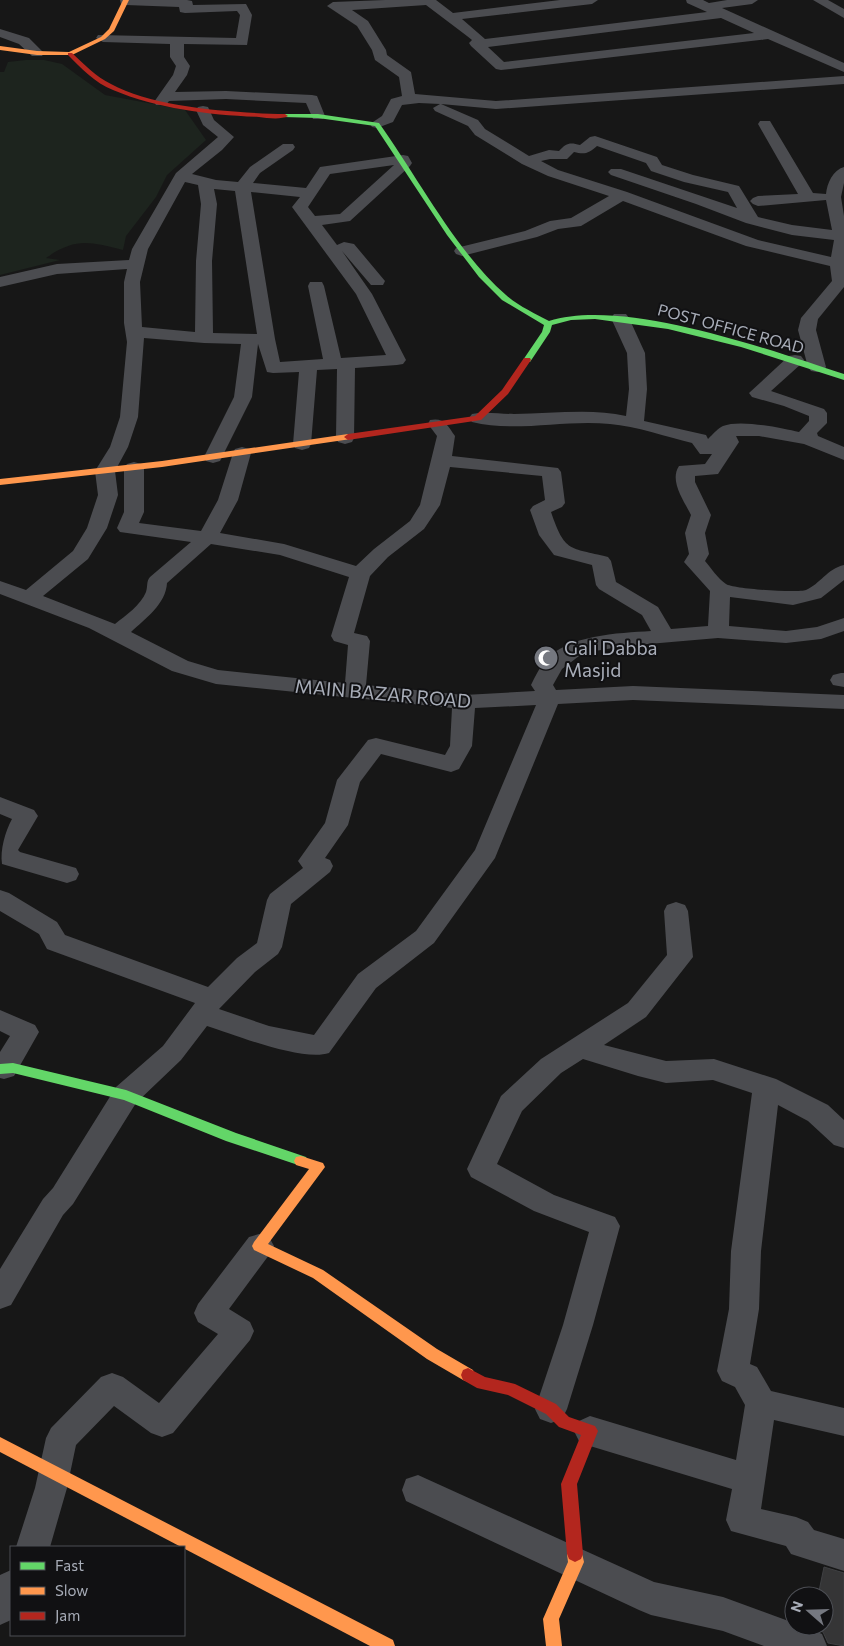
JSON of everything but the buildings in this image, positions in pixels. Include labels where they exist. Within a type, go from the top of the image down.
[{"type":"main road","points":[[0,48],[37,53],[70,54],[103,38],[112,30],[126,1]]},
{"type":"main road","points":[[0,482],[134,468],[478,418],[505,392],[546,332],[548,324],[501,296],[462,252],[404,161],[377,124],[318,116],[251,116],[202,110],[114,88],[94,76],[70,54]]},
{"type":"main road","name":"POST OFFICE ROAD","points":[[548,324],[558,320],[602,316],[681,328],[795,360],[844,376]]},
{"type":"main road","points":[[2,1069],[13,1068],[126,1095],[231,1137],[318,1167],[259,1246],[318,1274],[432,1354],[482,1383],[510,1389],[551,1409],[564,1422],[590,1431],[570,1484],[576,1562],[551,1619],[554,1646]]},
{"type":"main road","points":[[0,1444],[387,1646]]},
{"type":"street","points":[[332,4],[416,1],[431,3],[452,0]]},
{"type":"street","points":[[449,17],[592,0]]},
{"type":"street","points":[[474,38],[699,3],[752,0]]},
{"type":"street","points":[[819,0],[844,14]]},
{"type":"street","points":[[103,38],[242,42],[246,15],[241,7],[185,9],[187,4],[126,1]]},
{"type":"street","points":[[431,3],[474,38],[488,56],[501,66],[768,35]]},
{"type":"street","points":[[699,3],[768,35],[841,65]]},
{"type":"street","points":[[332,4],[363,24],[368,35],[379,50],[380,57],[406,75],[409,98]]},
{"type":"street","points":[[474,38],[720,14]]},
{"type":"street","points":[[488,56],[741,23]]},
{"type":"street","points":[[0,33],[24,41],[37,53]]},
{"type":"street","points":[[162,100],[180,75],[183,66],[176,57],[176,40]]},
{"type":"street","points":[[377,124],[388,119],[396,102],[409,98],[482,106],[844,80]]},
{"type":"street","points":[[597,84],[627,82],[634,96]]},
{"type":"street","points":[[162,100],[226,95],[312,99],[318,116]]},
{"type":"street","points":[[428,100],[473,123],[480,132],[527,160],[562,176],[622,195],[752,243],[781,252],[837,263]]},
{"type":"street","points":[[28,598],[81,556],[97,528],[108,495],[105,471],[119,447],[129,417],[136,342],[132,282],[140,249],[181,176],[227,137],[208,122],[202,110]]},
{"type":"street","points":[[765,124],[808,198]]},
{"type":"street","points":[[527,160],[549,154],[562,156],[571,147],[583,150],[595,140],[652,160],[656,168],[690,179],[734,189],[752,220]]},
{"type":"street","points":[[213,457],[243,397],[258,339],[242,187],[255,170],[288,147]]},
{"type":"street","points":[[258,339],[273,368],[397,360],[364,294],[300,207],[325,170],[404,161]]},
{"type":"street","points":[[312,221],[344,218],[404,161]]},
{"type":"street","points":[[616,172],[660,188],[702,200],[752,220],[792,230],[840,236]]},
{"type":"street","points":[[817,367],[807,330],[810,318],[842,281],[837,263],[842,244],[833,209],[833,196],[837,178],[844,172]]},
{"type":"street","points":[[181,176],[205,182],[242,187],[311,193]]},
{"type":"street","points":[[204,338],[204,261],[209,204],[205,182]]},
{"type":"street","points":[[462,252],[531,234],[556,224],[575,223],[622,195]]},
{"type":"street","points":[[758,201],[833,196]]},
{"type":"street","points":[[328,246],[348,247],[377,281]]},
{"type":"street","points":[[0,282],[57,269],[136,264]]},
{"type":"street","points":[[316,286],[340,364],[345,438]]},
{"type":"street","points":[[620,318],[636,353],[638,389],[634,423]]},
{"type":"street","points":[[134,332],[204,338],[258,339]]},
{"type":"street","points":[[795,360],[758,393],[790,402],[818,413],[818,423],[808,432],[809,439]]},
{"type":"street","points":[[302,444],[308,366]]},
{"type":"street","points":[[478,418],[512,420],[610,418],[699,439],[707,450],[728,430],[759,430],[809,439],[844,454]]},
{"type":"street","points":[[355,692],[359,641],[342,636],[360,574],[381,553],[404,538],[430,505],[446,436],[437,424]]},
{"type":"street","points":[[728,430],[730,442],[711,470],[686,470],[686,482],[701,515],[695,533],[699,554],[694,562],[720,590],[793,599],[814,594],[831,579],[844,572]]},
{"type":"street","points":[[116,634],[142,611],[156,594],[156,581],[189,556],[215,526],[232,487],[242,453]]},
{"type":"street","points":[[441,460],[486,466],[517,466],[551,472],[555,503],[540,510],[549,536],[561,551],[601,561],[606,585],[651,610],[664,636]]},
{"type":"street","points":[[134,468],[134,512],[127,528],[234,541],[284,550],[360,574]]},
{"type":"street","name":"MAIN BAZAR ROAD","points":[[0,587],[96,623],[180,666],[216,677],[464,702],[633,693],[844,702]]},
{"type":"street","points":[[718,632],[720,590]]},
{"type":"street","points":[[0,899],[48,928],[56,942],[206,1006],[268,1036],[320,1046],[367,981],[425,937],[486,852],[550,697],[542,685],[553,665],[576,648],[625,639],[718,632],[786,637],[820,633],[844,624]]},
{"type":"street","points":[[0,1296],[53,1207],[63,1196],[126,1095],[172,1053],[206,1006],[246,965],[269,947],[279,900],[321,866],[310,861],[336,825],[349,780],[367,755],[376,745],[450,764],[461,746],[464,702]]},
{"type":"street","points":[[0,805],[26,816],[6,851],[11,858],[67,874]]},
{"type":"street","points":[[551,1409],[578,1325],[605,1226],[544,1203],[481,1169],[511,1104],[551,1066],[637,1010],[680,956],[676,911]]},
{"type":"street","points":[[0,1020],[26,1032],[2,1069]]},
{"type":"street","points":[[580,1048],[638,1066],[666,1072],[714,1069],[766,1087],[818,1113],[844,1137]]},
{"type":"street","points":[[766,1087],[746,1250],[744,1309],[732,1371],[746,1377],[762,1403],[743,1520],[796,1533],[803,1543],[844,1555]]},
{"type":"street","points":[[33,1546],[51,1488],[62,1438],[112,1387],[162,1423],[239,1330],[209,1313],[259,1246]]},
{"type":"street","points":[[762,1403],[844,1422]]},
{"type":"street","points":[[590,1431],[750,1479]]},
{"type":"street","points":[[418,1490],[652,1598],[723,1614],[810,1646]]},
{"type":"street","points":[[0,1608],[10,1589]]},
{"type":"shaded area","points":[[44,60],[62,64],[105,95],[185,110],[206,140],[167,175],[156,197],[126,236],[123,250],[92,243],[75,244],[57,251],[46,258],[60,260],[0,275],[0,72],[4,72],[8,62]]},
{"type":"traffic: fast","points":[[285,116],[318,116],[377,124],[465,255],[482,275],[505,298],[548,324]]},
{"type":"traffic: fast","points":[[527,360],[546,332],[548,324],[571,318],[607,317],[719,338],[844,377]]},
{"type":"traffic: fast","points":[[0,1069],[13,1068],[126,1095],[231,1137],[301,1161]]},
{"type":"traffic: slow","points":[[0,48],[37,53],[70,54],[103,38],[112,30],[126,0]]},
{"type":"traffic: slow","points":[[0,482],[162,464],[348,437]]},
{"type":"traffic: slow","points":[[301,1161],[318,1167],[259,1246],[318,1274],[432,1354],[468,1375]]},
{"type":"traffic: slow","points":[[0,1444],[387,1646]]},
{"type":"traffic: slow","points":[[554,1646],[551,1619],[576,1562],[575,1554]]},
{"type":"traffic: jam","points":[[70,54],[103,82],[134,96],[198,110],[285,116]]},
{"type":"traffic: jam","points":[[348,437],[478,418],[505,392],[527,360]]},
{"type":"traffic: jam","points":[[468,1375],[482,1383],[510,1389],[551,1409],[564,1422],[590,1431],[569,1484],[575,1554]]},
{"type":"place","name":"Gali Dabba Masjid","points":[[546,658]]}]
